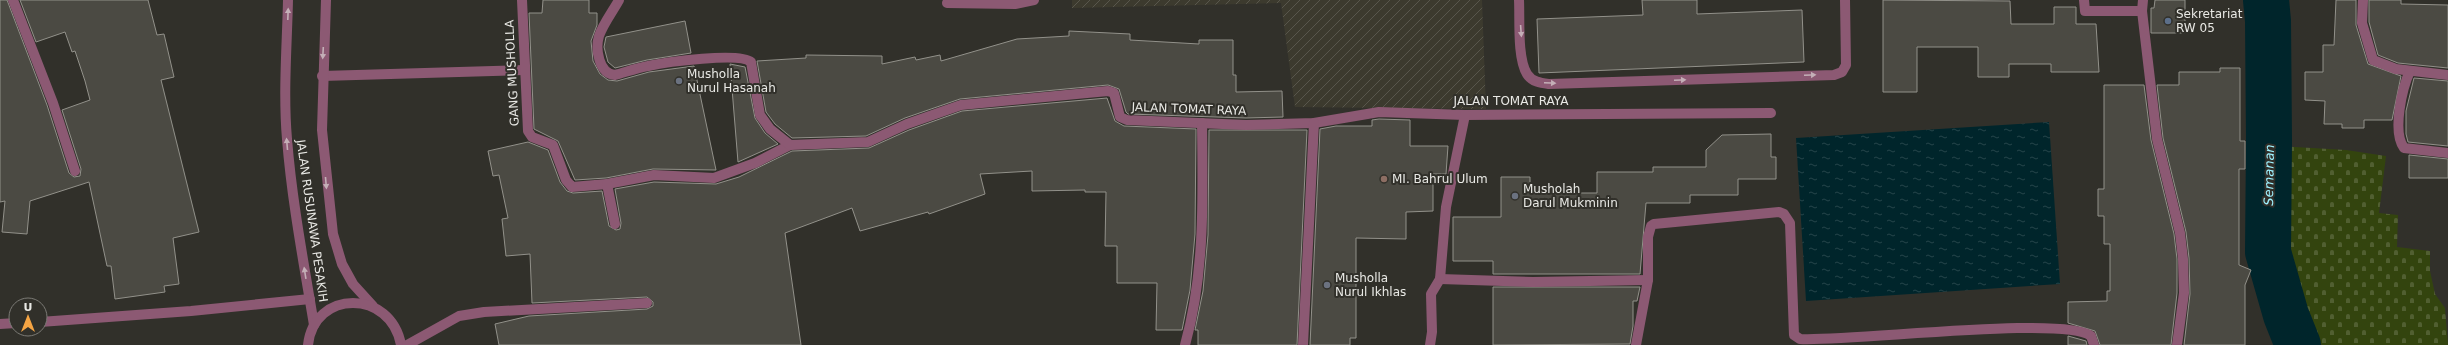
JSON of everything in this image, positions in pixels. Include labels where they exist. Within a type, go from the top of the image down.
[{"type":"street","points":[[13,0],[53,103],[75,171]]},
{"type":"street","name":"JALAN RUSUNAWA PESAKIH","points":[[288,0],[285,75],[287,138],[291,180],[314,325]]},
{"type":"street","name":"JALAN RUSUNAWA PESAKIH","points":[[326,0],[322,76],[322,130],[326,186],[333,234],[342,264],[353,284],[373,306]]},
{"type":"street","name":"GANG MUSHOLLA","points":[[522,0],[524,70],[530,134],[553,145],[566,180],[572,187],[607,184],[654,175],[714,178],[755,163],[790,145]]},
{"type":"street","points":[[619,0],[599,37],[600,61],[604,70],[610,75],[616,75],[648,65],[732,56],[747,58],[751,62],[760,114],[770,129],[790,145]]},
{"type":"street","points":[[947,3],[1016,4],[1034,0]]},
{"type":"street","points":[[1519,0],[1523,62],[1528,75],[1537,82],[1549,84],[1834,75],[1842,72],[1846,65],[1845,0]]},
{"type":"street","points":[[2084,0],[2085,11],[2142,11]]},
{"type":"street","points":[[2143,0],[2142,11],[2157,139],[2180,233],[2183,259],[2184,293],[2177,345]]},
{"type":"street","points":[[2363,0],[2362,24],[2373,60],[2386,67],[2448,75]]},
{"type":"street","points":[[322,76],[524,70]]},
{"type":"street","points":[[2410,71],[2398,121],[2398,139],[2404,148],[2448,153]]},
{"type":"street","name":"JALAN TOMAT RAYA","points":[[790,145],[868,142],[907,124],[961,105],[1091,92],[1112,92],[1120,118],[1127,120],[1246,125],[1314,123],[1379,112],[1466,115],[1771,113]]},
{"type":"street","points":[[1430,345],[1432,332],[1431,294],[1440,279],[1446,207],[1466,115]]},
{"type":"street","points":[[1185,345],[1194,305],[1199,253],[1202,202],[1202,123]]},
{"type":"street","points":[[1303,345],[1314,123]]},
{"type":"street","points":[[607,184],[615,224]]},
{"type":"street","points":[[1636,345],[1648,280],[1648,230],[1654,224],[1779,212],[1784,214],[1790,223],[1794,335],[1800,339],[2039,328],[2080,330],[2091,336],[2094,345]]},
{"type":"street","points":[[1440,279],[1533,282],[1648,280]]},
{"type":"street","points":[[48,321],[191,311],[310,299]]},
{"type":"street","points":[[308,345],[314,325],[326,312],[342,304],[360,302],[373,306],[385,313],[394,323],[401,345]]},
{"type":"street","points":[[407,345],[459,316],[484,312],[647,303]]},
{"type":"shaded area","points":[[1072,0],[1482,0],[1486,109],[1295,107],[1281,3],[1072,8]]},
{"type":"green space","points":[[2278,146],[2346,150],[2386,156],[2379,213],[2398,215],[2397,247],[2430,251],[2430,271],[2435,294],[2445,308],[2448,345],[2322,345],[2294,310],[2280,266]]},
{"type":"water","points":[[2049,122],[2060,284],[1806,301],[1796,138]]},
{"type":"building","points":[[0,0],[7,0],[47,105],[69,173],[74,177],[80,176],[81,169],[62,110],[90,100],[85,81],[75,51],[72,52],[65,32],[36,42],[20,0],[148,0],[157,35],[164,34],[174,77],[161,80],[199,232],[173,238],[179,284],[164,286],[165,292],[115,299],[111,266],[107,266],[89,182],[30,201],[27,234],[2,232],[5,201],[0,202]]},
{"type":"building","points":[[543,0],[589,0],[589,13],[597,13],[597,25],[591,41],[593,61],[600,74],[608,80],[617,81],[649,72],[694,66],[716,170],[653,169],[606,178],[575,180],[558,141],[534,129],[529,13],[542,13]]},
{"type":"building","points":[[1642,0],[1697,0],[1697,14],[1802,10],[1804,62],[1539,73],[1537,19],[1643,15]]},
{"type":"building","points":[[1883,0],[2010,1],[2011,24],[2054,24],[2054,7],[2076,7],[2076,24],[2096,24],[2099,72],[2051,72],[2051,64],[2009,64],[2009,77],[1978,77],[1978,47],[1917,47],[1917,92],[1883,92]]},
{"type":"building","name":"Sekretariat RW 05","points":[[2155,0],[2185,0],[2185,33],[2151,33],[2151,8],[2154,8]]},
{"type":"building","points":[[2336,0],[2356,0],[2356,25],[2368,64],[2401,76],[2392,120],[2364,120],[2364,128],[2342,128],[2342,124],[2324,124],[2325,101],[2305,100],[2305,72],[2323,72],[2323,45],[2334,45]]},
{"type":"building","points":[[2369,0],[2401,0],[2401,4],[2448,5],[2448,68],[2398,63],[2378,55],[2369,22]]},
{"type":"building","points":[[685,21],[691,53],[647,60],[615,68],[608,62],[604,47],[606,37]]},
{"type":"building","points":[[1069,31],[1130,34],[1130,40],[1199,44],[1199,40],[1233,40],[1233,75],[1236,75],[1236,92],[1282,91],[1283,117],[1246,118],[1128,114],[1126,112],[1119,89],[1108,85],[960,99],[905,118],[866,136],[792,138],[775,124],[766,112],[757,61],[806,58],[806,55],[882,56],[882,64],[915,57],[916,60],[940,55],[941,61],[1017,39],[1069,36]]},
{"type":"building","points":[[730,64],[745,67],[755,118],[765,133],[778,144],[738,162]]},
{"type":"building","points":[[2220,68],[2240,68],[2240,141],[2245,141],[2245,169],[2239,169],[2239,265],[2251,270],[2245,285],[2245,345],[2184,345],[2190,294],[2189,258],[2186,232],[2163,138],[2157,85],[2179,85],[2179,72],[2220,72]]},
{"type":"building","points":[[2414,78],[2448,81],[2448,146],[2408,142],[2406,134],[2406,111]]},
{"type":"building","points":[[2104,85],[2144,85],[2151,140],[2174,234],[2177,259],[2177,293],[2171,345],[2100,345],[2095,331],[2068,323],[2068,302],[2107,301],[2107,291],[2110,291],[2110,244],[2104,244],[2104,216],[2098,216],[2098,189],[2104,189]]},
{"type":"building","points":[[1107,98],[1115,121],[1124,126],[1196,129],[1195,234],[1190,290],[1182,330],[1156,330],[1157,283],[1117,283],[1117,246],[1105,246],[1106,192],[1085,192],[1085,190],[1032,191],[1032,171],[980,174],[985,194],[929,214],[928,212],[860,231],[852,208],[785,233],[801,345],[499,345],[495,324],[529,316],[647,309],[653,306],[653,302],[647,297],[532,303],[530,254],[506,256],[502,219],[508,218],[499,175],[493,176],[488,151],[528,142],[548,150],[560,182],[567,191],[573,193],[602,191],[609,226],[616,230],[620,229],[621,223],[615,189],[654,182],[716,184],[739,177],[792,151],[869,148],[909,130],[962,111]]},
{"type":"building","points":[[1372,120],[1410,120],[1410,146],[1448,146],[1446,174],[1433,174],[1433,211],[1406,212],[1406,239],[1356,238],[1356,338],[1350,338],[1350,345],[1310,345],[1320,129],[1336,126],[1372,126]]},
{"type":"building","points":[[1209,130],[1307,130],[1297,345],[1198,345],[1198,330],[1195,330],[1203,291],[1208,235]]},
{"type":"building","points":[[1771,134],[1771,157],[1776,157],[1776,179],[1738,179],[1738,195],[1690,195],[1690,203],[1646,203],[1640,274],[1493,274],[1493,261],[1453,261],[1453,217],[1501,217],[1501,177],[1530,177],[1530,193],[1597,193],[1597,172],[1653,172],[1653,167],[1706,167],[1706,150],[1722,135]]},
{"type":"building","points":[[2409,155],[2448,159],[2448,178],[2409,178]]},
{"type":"building","points":[[1493,287],[1640,287],[1637,301],[1633,301],[1633,326],[1630,344],[1493,345]]},
{"type":"building","points":[[2068,336],[2086,341],[2087,345],[2068,345]]},
{"type":"waterway","name":"Semanan","points":[[2266,0],[2268,21],[2269,142],[2268,252],[2286,315],[2298,345]]},
{"type":"place","name":"Sekretariat RW 05","points":[[2168,21]]},
{"type":"place","name":"Musholla Nurul Hasanah","points":[[679,81]]},
{"type":"place","name":"MI. Bahrul Ulum","points":[[1384,179]]},
{"type":"place","name":"Musholah Darul Mukminin","points":[[1515,196]]},
{"type":"place","name":"Musholla Nurul Ikhlas","points":[[1327,285]]}]
